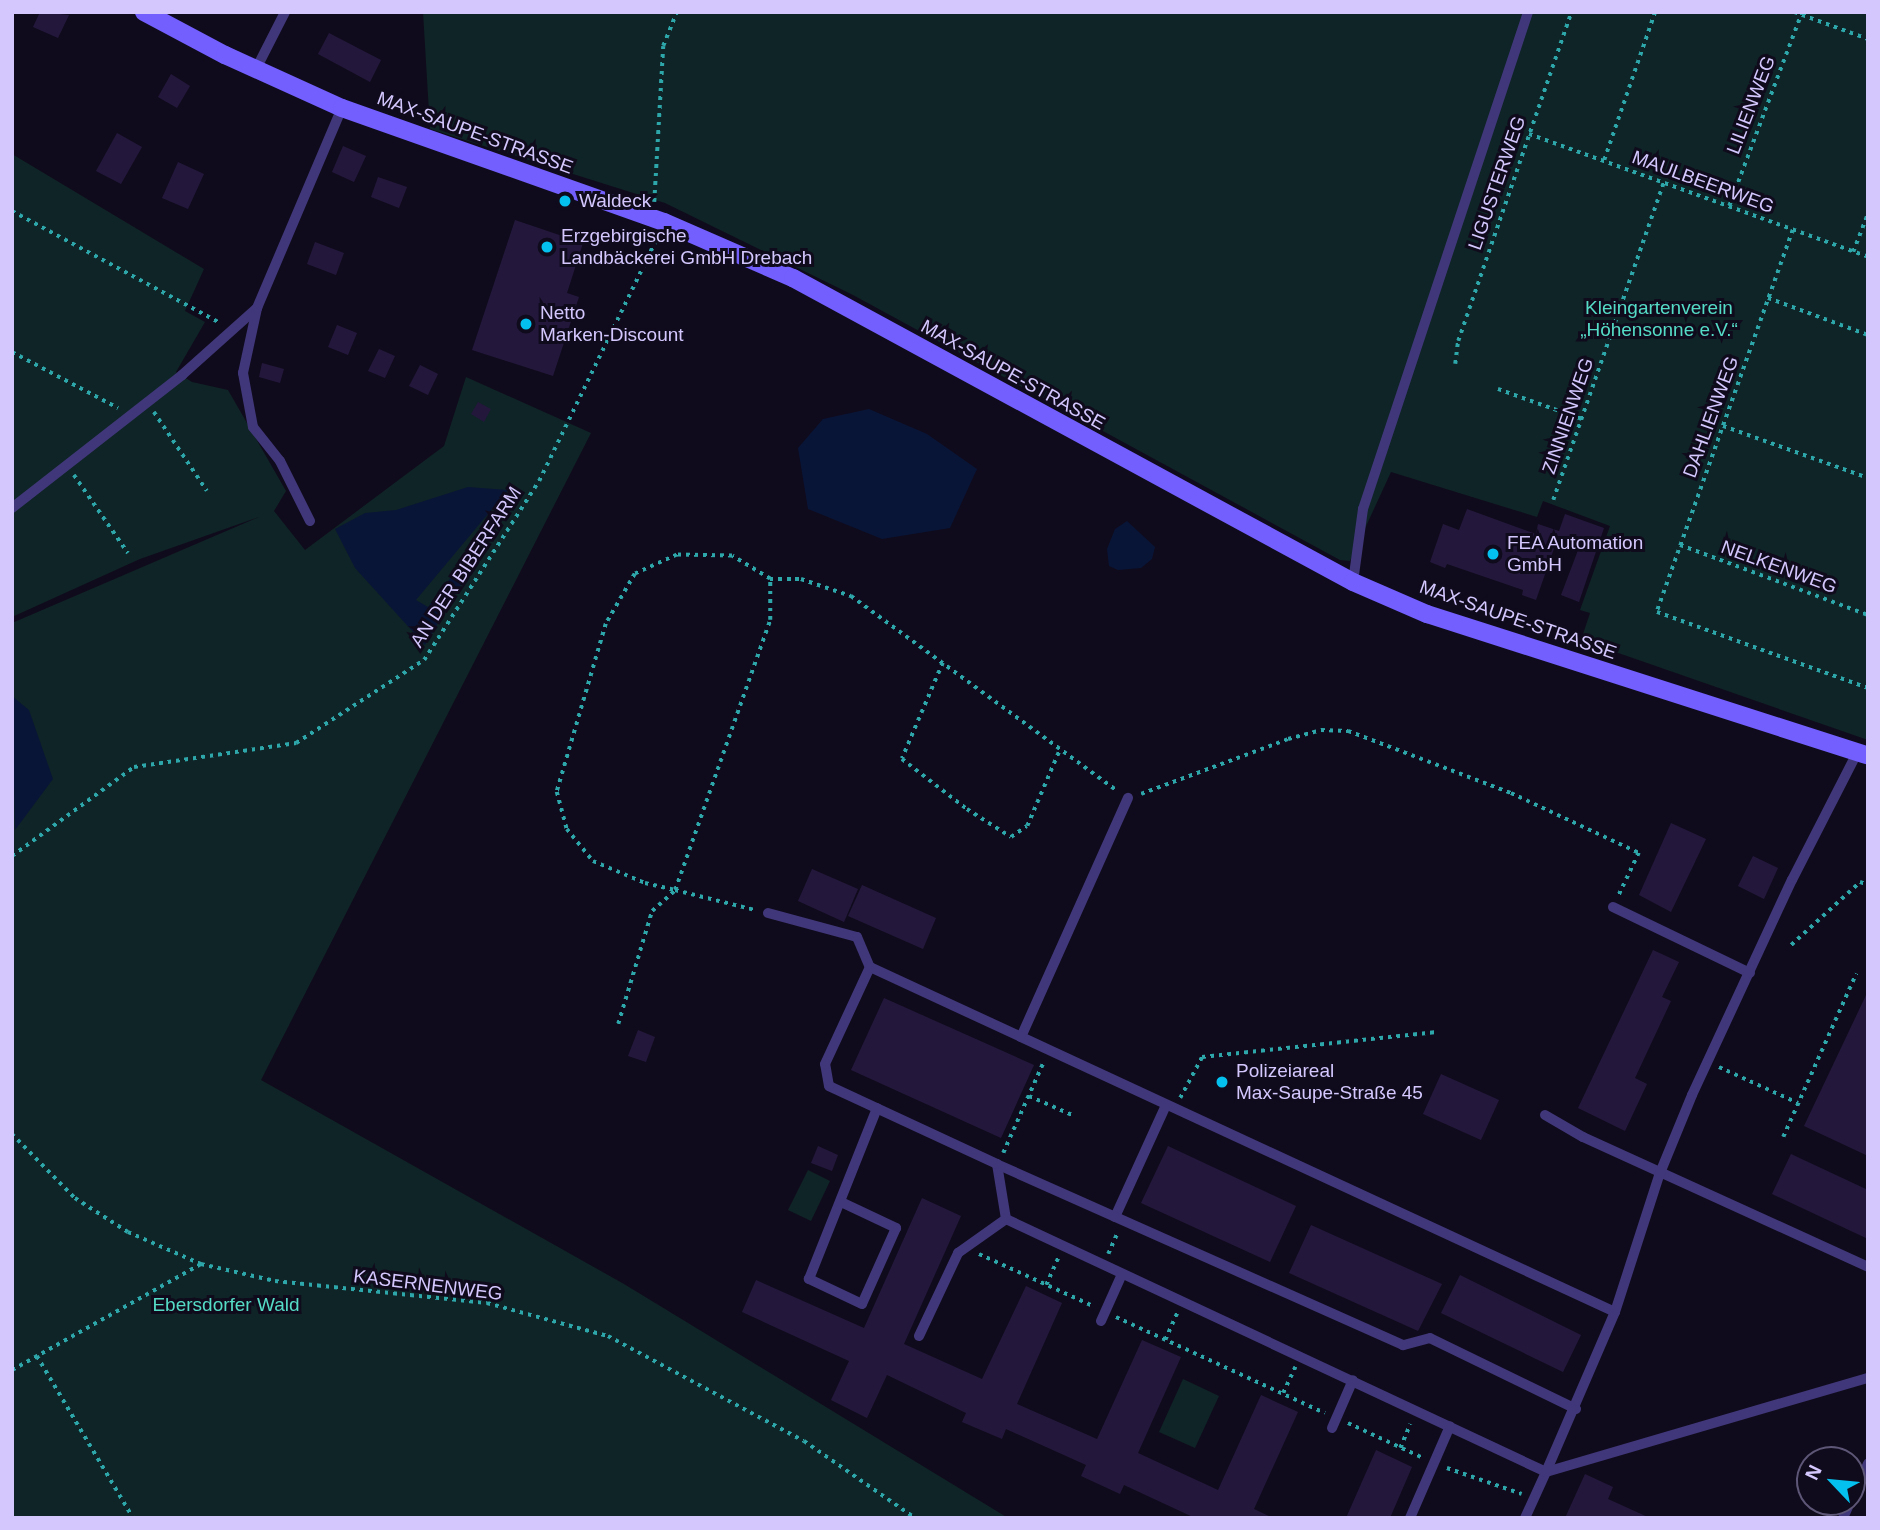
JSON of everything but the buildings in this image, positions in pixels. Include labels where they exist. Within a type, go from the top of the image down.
[{"type":"street","name":"MAX-SAUPE-STRASSE","points":[[144,12],[256,69],[341,108],[658,220],[793,278],[1353,582],[1427,614],[1863,755]]},
{"type":"lane","points":[[256,69],[285,12]]},
{"type":"lane","points":[[1353,582],[1363,509],[1528,12]]},
{"type":"lane","points":[[310,521],[279,461],[253,427],[243,373],[257,308],[341,108]]},
{"type":"lane","points":[[12,508],[147,401],[257,308]]},
{"type":"lane","points":[[1525,1518],[1576,1409],[1615,1312],[1660,1173],[1708,1062],[1750,972],[1863,755]]},
{"type":"lane","points":[[1021,1037],[1128,799]]},
{"type":"lane","points":[[1613,907],[1750,972]]},
{"type":"lane","points":[[768,913],[856,937],[870,967],[1615,1312]]},
{"type":"lane","points":[[870,967],[825,1063],[829,1086],[1403,1345],[1430,1338],[1576,1409]]},
{"type":"lane","points":[[1115,1217],[1167,1105]]},
{"type":"lane","points":[[841,1202],[896,1228],[862,1304],[809,1279],[877,1108]]},
{"type":"lane","points":[[1545,1115],[1660,1173],[1681,1179],[1868,1267]]},
{"type":"lane","points":[[998,1164],[1006,1219]]},
{"type":"lane","points":[[919,1336],[958,1253],[1006,1219]]},
{"type":"lane","points":[[1006,1219],[1546,1472],[1868,1378]]},
{"type":"lane","points":[[1103,1316],[1122,1274]]},
{"type":"lane","points":[[1334,1423],[1353,1380]]},
{"type":"lane","points":[[1410,1518],[1450,1426]]},
{"type":"path","name":"AN DER BIBERFARM","points":[[12,856],[134,767],[296,743],[424,660],[538,481],[658,220],[663,46],[677,12]]},
{"type":"path","name":"LIGUSTERWEG","points":[[1455,363],[1458,341],[1571,12]]},
{"type":"path","points":[[1604,160],[1655,12]]},
{"type":"path","points":[[1794,12],[1868,39]]},
{"type":"path","name":"LILIENWEG","points":[[1728,205],[1801,15]]},
{"type":"path","name":"MAULBEERWEG","points":[[1529,134],[1868,257]]},
{"type":"path","name":"ZINNIENWEG","points":[[1553,500],[1664,182]]},
{"type":"path","points":[[12,211],[205,318],[232,327]]},
{"type":"path","points":[[1853,251],[1868,213]]},
{"type":"path","name":"DAHLIENWEG","points":[[1793,230],[1657,612],[1868,688]]},
{"type":"path","points":[[1768,298],[1868,335]]},
{"type":"path","points":[[12,352],[129,414]]},
{"type":"path","points":[[1498,389],[1582,419]]},
{"type":"path","points":[[147,401],[207,491]]},
{"type":"path","points":[[1723,426],[1868,478]]},
{"type":"path","points":[[66,465],[128,553]]},
{"type":"path","name":"NELKENWEG","points":[[1680,545],[1868,615]]},
{"type":"path","points":[[768,913],[645,883],[593,861],[568,830],[556,792],[606,624],[635,574],[677,555],[732,556],[770,579],[802,579],[851,596],[1128,799],[1288,738],[1321,730],[1348,731],[1511,793],[1639,852],[1613,907]]},
{"type":"path","points":[[618,1024],[652,911],[675,890],[770,620],[770,579]]},
{"type":"path","points":[[943,663],[902,760],[967,809],[1011,837],[1019,832],[1027,826],[1042,797],[1060,749]]},
{"type":"path","points":[[1791,945],[1860,882],[1868,885]]},
{"type":"path","points":[[1783,1137],[1856,974]]},
{"type":"path","points":[[1191,1075],[1202,1057],[1437,1032]]},
{"type":"path","points":[[998,1164],[1049,1050]]},
{"type":"path","points":[[1708,1062],[1798,1103]]},
{"type":"path","points":[[1028,1096],[1072,1115]]},
{"type":"path","name":"KASERNENWEG","points":[[12,1134],[75,1198],[128,1232],[201,1264],[275,1280],[487,1303],[608,1336],[804,1441],[915,1518]]},
{"type":"path","points":[[970,1243],[979,1254],[1046,1285],[1103,1316],[1165,1340],[1283,1394],[1334,1423],[1534,1499]]},
{"type":"path","points":[[1046,1285],[1063,1246]]},
{"type":"path","points":[[12,1370],[201,1264]]},
{"type":"path","points":[[1165,1340],[1182,1302]]},
{"type":"path","points":[[37,1356],[133,1518]]},
{"type":"path","points":[[1283,1394],[1300,1356]]},
{"type":"path","points":[[1401,1448],[1416,1410]]},
{"type":"green space","name":"Kleingartenverein „Höhensonne e.V.“","points":[[423,12],[1868,12],[1868,740],[1581,640],[1590,613],[1580,610],[1610,526],[1543,501],[1537,517],[1391,472],[1350,561],[1340,560],[853,295],[665,203],[430,129]]},
{"type":"green space","name":"Ebersdorfer Wald","points":[[12,154],[204,269],[185,311],[205,322],[176,372],[192,382],[228,390],[286,491],[274,511],[305,550],[444,446],[466,377],[591,433],[261,1080],[624,1284],[1008,1518],[12,1518],[12,623],[259,517],[140,559],[12,617]]},
{"type":"green space","points":[[808,1170],[830,1181],[811,1221],[788,1210]]},
{"type":"green space","points":[[1183,1379],[1219,1396],[1195,1448],[1159,1432]]},
{"type":"water","points":[[869,409],[927,434],[977,469],[950,528],[882,539],[808,509],[798,448],[823,419]]},
{"type":"water","points":[[468,487],[508,490],[416,600],[428,607],[488,530],[495,527],[425,645],[355,568],[335,529],[365,513],[396,510]]},
{"type":"water","points":[[1127,521],[1155,547],[1152,559],[1141,568],[1118,570],[1109,566],[1107,549],[1115,529]]},
{"type":"water","points":[[12,696],[29,710],[53,779],[15,830]]},
{"type":"place","name":"Waldeck","points":[[565,201]]},
{"type":"place","name":"Erzgebirgische Landbäckerei GmbH Drebach","points":[[547,247]]},
{"type":"place","name":"Netto Marken-Discount","points":[[526,324]]},
{"type":"place","name":"FEA Automation GmbH","points":[[1493,554]]},
{"type":"place","name":"Polizeiareal Max-Saupe-Straße 45","points":[[1222,1082]]}]
